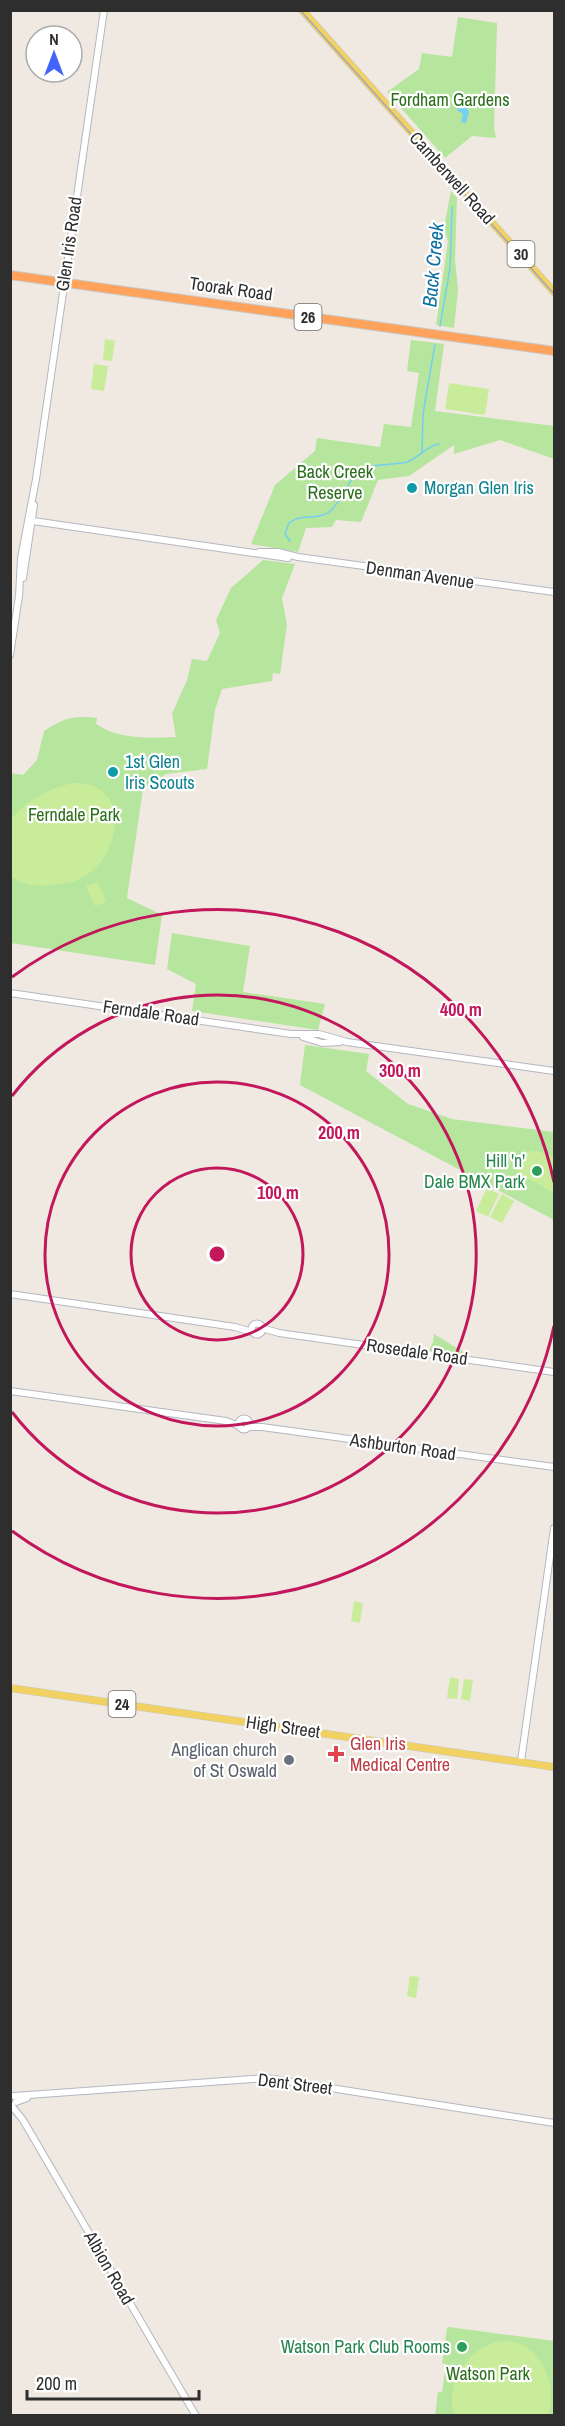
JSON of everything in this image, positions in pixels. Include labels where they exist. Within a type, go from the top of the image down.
[{"type":"highway","name":"Toorak Road","points":[[10,275],[555,351]]},
{"type":"main road","name":"Camberwell Road","points":[[302,10],[555,292]]},
{"type":"main road","name":"High Street","points":[[10,1688],[555,1767]]},
{"type":"street","name":"Glen Iris Road","points":[[10,655],[33,521],[36,479],[63,282],[104,10]]},
{"type":"street","name":"Glen Iris Road","points":[[19,596],[21,558],[36,479]]},
{"type":"street","points":[[24,539],[33,521],[29,513]]},
{"type":"street","name":"Denman Avenue","points":[[33,521],[259,552],[273,551],[298,557],[555,594]]},
{"type":"street","name":"Ferndale Road","points":[[10,993],[291,1034],[319,1034],[347,1042],[555,1071]]},
{"type":"street","name":"Rosedale Road","points":[[10,1294],[252,1329],[257,1335],[262,1331],[279,1333],[555,1372]]},
{"type":"street","name":"Ashburton Road","points":[[10,1391],[239,1423],[243,1429],[248,1424],[555,1469]]},
{"type":"street","points":[[521,1761],[555,1528]]},
{"type":"street","name":"Dent Street","points":[[13,2100],[33,2096],[263,2078],[555,2123]]},
{"type":"street","name":"Albion Road","points":[[13,2100],[196,2415]]},
{"type":"green space","name":"Fordham Gardens","points":[[458,17],[497,23],[494,128],[496,138],[472,136],[445,158],[387,92],[419,69],[422,53],[452,57]]},
{"type":"green space","points":[[451,191],[457,198],[455,259],[458,290],[454,328],[436,325],[448,241],[444,228]]},
{"type":"green space","points":[[105,339],[115,341],[112,361],[103,360]]},
{"type":"green space","name":"Back Creek Reserve","points":[[411,340],[444,344],[435,411],[554,426],[554,459],[500,440],[454,454],[454,445],[409,476],[378,480],[361,522],[336,520],[332,527],[306,528],[298,552],[251,544],[275,485],[315,451],[317,438],[380,447],[384,424],[411,427],[419,373],[407,371]]},
{"type":"green space","points":[[94,364],[108,366],[104,391],[91,389]]},
{"type":"green space","points":[[449,383],[489,389],[485,415],[445,409]]},
{"type":"green space","name":"Ferndale Park","points":[[263,560],[295,564],[282,598],[287,625],[280,674],[273,673],[272,681],[222,689],[215,710],[207,769],[166,774],[143,789],[127,898],[162,915],[155,965],[11,943],[10,773],[23,775],[37,760],[44,731],[69,718],[97,718],[96,724],[124,735],[145,738],[176,737],[172,714],[187,680],[192,659],[207,661],[220,633],[216,620],[231,588]]},
{"type":"green space","points":[[78,783],[95,787],[107,795],[113,808],[115,822],[113,838],[107,853],[85,876],[70,882],[42,886],[31,885],[11,876],[11,819],[24,806],[50,790]]},
{"type":"green space","points":[[98,882],[106,902],[95,906],[86,886]]},
{"type":"green space","points":[[172,933],[250,946],[243,992],[325,1004],[318,1030],[192,1011],[196,984],[167,969]]},
{"type":"green space","points":[[305,1045],[369,1054],[366,1071],[408,1104],[452,1119],[554,1132],[554,1220],[300,1085]]},
{"type":"green space","name":"Hill 'n' Dale BMX Park","points":[[532,1150],[554,1156],[554,1193],[522,1175],[517,1168],[521,1156]]},
{"type":"green space","points":[[487,1188],[499,1194],[488,1217],[476,1211]]},
{"type":"green space","points":[[502,1194],[514,1201],[502,1223],[490,1217]]},
{"type":"green space","points":[[434,1334],[468,1355],[468,1356],[429,1351]]},
{"type":"green space","points":[[354,1601],[363,1603],[360,1623],[351,1621]]},
{"type":"green space","points":[[450,1677],[459,1679],[457,1699],[447,1698]]},
{"type":"green space","points":[[464,1679],[473,1680],[470,1701],[461,1699]]},
{"type":"green space","points":[[410,1976],[419,1977],[416,1998],[407,1996]]},
{"type":"green space","name":"Watson Park","points":[[449,2327],[554,2341],[554,2415],[435,2416],[438,2392],[442,2392],[446,2364],[442,2363]]},
{"type":"green space","name":"Watson Park","points":[[501,2341],[515,2342],[526,2347],[543,2365],[550,2390],[548,2415],[454,2415],[453,2391],[462,2368],[478,2351]]},
{"type":"water","points":[[464,103],[469,112],[466,123],[461,122],[463,114],[457,110],[458,105]]},
{"type":"waterway","name":"Back Creek","points":[[440,326],[450,268],[452,207]]},
{"type":"waterway","name":"Back Creek","points":[[422,453],[423,414],[435,344]]},
{"type":"waterway","name":"Back Creek","points":[[290,541],[285,534],[289,523],[299,518],[319,516],[329,512],[349,483],[362,470],[374,466],[407,462],[439,444]]},
{"type":"tram line","points":[[300,10],[554,294]]},
{"type":"place","name":"Morgan Glen Iris","points":[[412,488]]},
{"type":"place","name":"1st Glen Iris Scouts","points":[[113,772]]},
{"type":"place","name":"Hill 'n' Dale BMX Park","points":[[537,1171]]},
{"type":"place","name":"Glen Iris Medical Centre","points":[[336,1754]]},
{"type":"place","name":"Anglican church of St Oswald","points":[[289,1760]]},
{"type":"place","name":"Watson Park Club Rooms","points":[[462,2347]]}]
